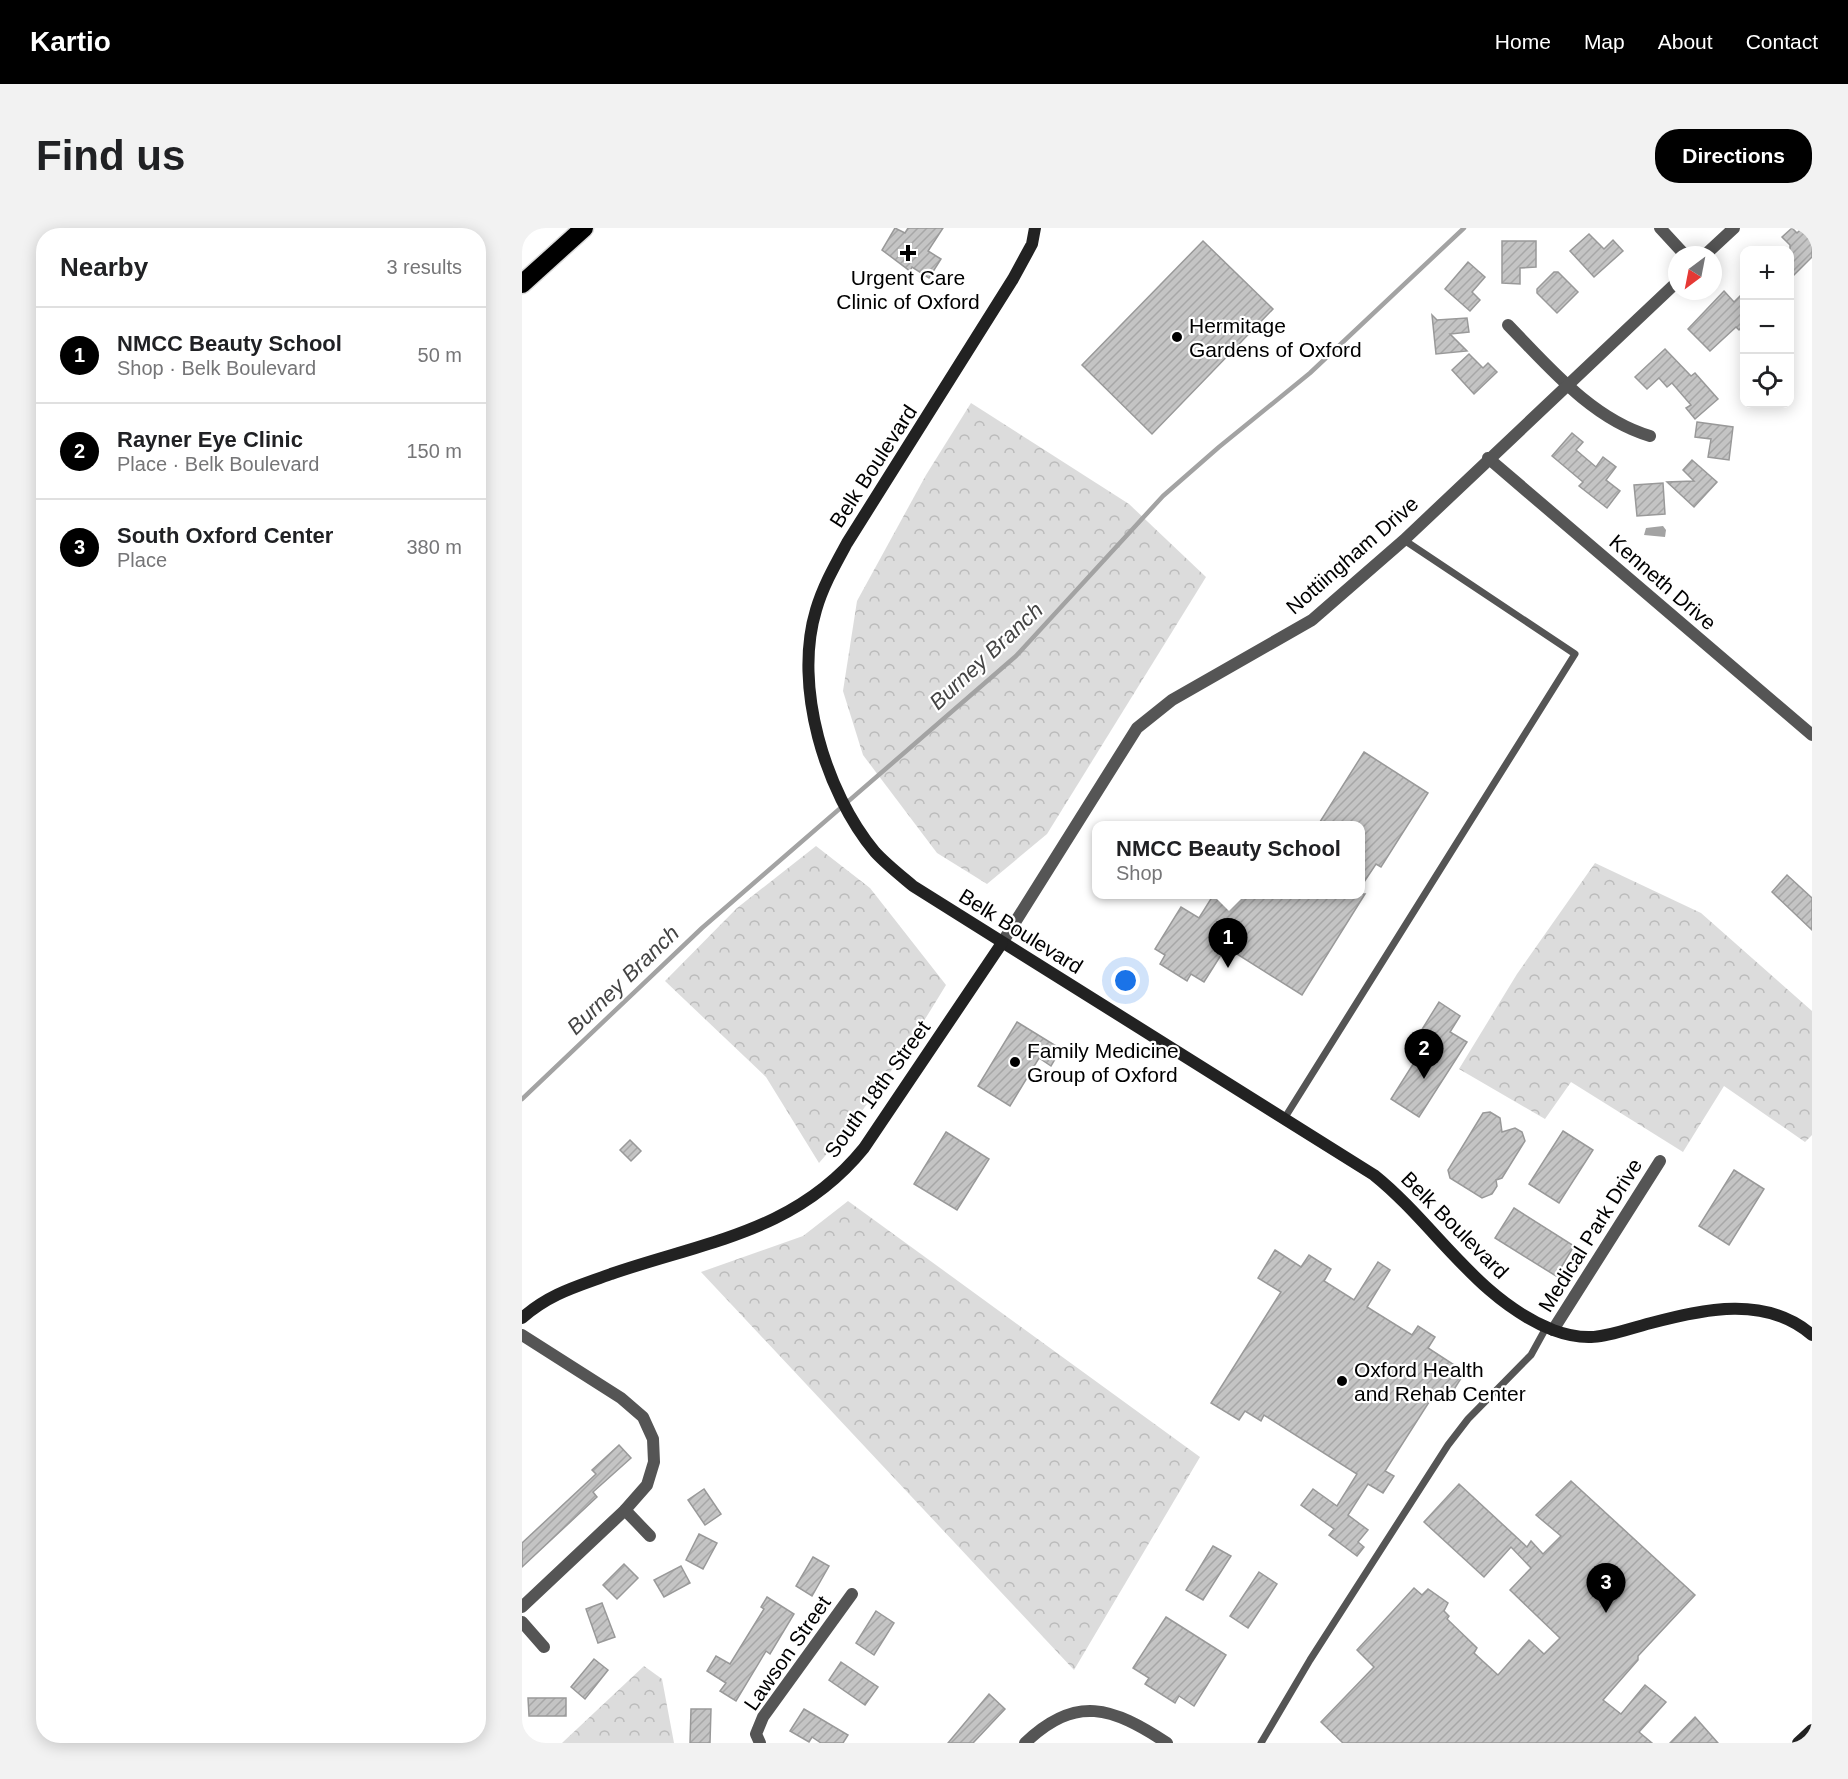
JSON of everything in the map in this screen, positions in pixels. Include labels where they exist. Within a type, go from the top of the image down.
[{"type":"highway","points":[[525,282],[584,228]]},
{"type":"street","name":"Belk Boulevard","points":[[1035,228],[1032,244],[1013,279],[847,543],[829,574],[815,611],[809,694],[831,776],[862,833],[876,853],[913,886],[1374,1175],[1397,1194],[1481,1284],[1526,1316],[1550,1328],[1579,1336],[1604,1338],[1650,1323],[1715,1309],[1754,1308],[1783,1317],[1812,1335]]},
{"type":"street","points":[[1660,228],[1677,246]]},
{"type":"street","points":[[1715,246],[1734,228]]},
{"type":"street","name":"Nottiingham Drive","points":[[1002,943],[1137,728],[1172,700],[1312,620],[1404,540],[1488,458],[1668,290]]},
{"type":"street","points":[[1508,325],[1568,384],[1627,429],[1650,436]]},
{"type":"street","name":"Kenneth Drive","points":[[1488,458],[1812,735]]},
{"type":"street","name":"South 18th Street","points":[[522,1318],[549,1296],[776,1219],[808,1200],[837,1178],[864,1148],[1002,943]]},
{"type":"street","name":"Medical Park Drive","points":[[1550,1328],[1660,1161]]},
{"type":"street","points":[[522,1335],[621,1398],[643,1418],[653,1439],[654,1462],[647,1485],[625,1510],[522,1607]]},
{"type":"street","points":[[625,1510],[650,1536]]},
{"type":"street","name":"Lawson Street","points":[[758,1739],[763,1718],[852,1594]]},
{"type":"street","points":[[522,1622],[544,1647]]},
{"type":"street","points":[[1025,1743],[1046,1724],[1077,1710],[1115,1713],[1167,1743]]},
{"type":"street","points":[[1798,1743],[1812,1730]]},
{"type":"lane","points":[[1284,1119],[1575,654],[1404,540]]},
{"type":"lane","points":[[1261,1743],[1310,1660],[1448,1445],[1468,1419],[1531,1355],[1550,1328]]},
{"type":"green space","points":[[971,403],[1129,504],[1206,577],[1047,834],[987,884],[937,853],[863,755],[843,691],[857,601],[926,475]]},
{"type":"green space","points":[[816,846],[870,888],[946,985],[887,1077],[819,1163],[766,1077],[665,981],[737,908]]},
{"type":"green space","points":[[1595,863],[1701,913],[1812,1011],[1812,1135],[1805,1142],[1724,1086],[1683,1152],[1571,1082],[1545,1119],[1459,1069],[1517,974]]},
{"type":"green space","points":[[848,1201],[1200,1457],[1074,1670],[701,1272],[803,1236]]},
{"type":"green space","points":[[644,1666],[662,1679],[674,1743],[562,1743]]},
{"type":"shaded area","points":[[1663,526],[1666,530],[1665,537],[1644,535],[1646,528]]},
{"type":"building","name":"Urgent Care Clinic of Oxford","points":[[895,228],[905,233],[908,228],[943,228],[928,251],[941,259],[929,278],[912,267],[910,271],[882,250]]},
{"type":"building","points":[[1792,228],[1797,233],[1802,228],[1812,228],[1812,257],[1794,275],[1794,246],[1790,246],[1782,237]]},
{"type":"building","points":[[1589,234],[1604,249],[1613,240],[1623,251],[1594,277],[1570,251]]},
{"type":"building","name":"Hermitage Gardens of Oxford","points":[[1203,241],[1273,309],[1152,434],[1082,365]]},
{"type":"building","points":[[1502,241],[1536,241],[1536,267],[1520,268],[1520,284],[1502,283]]},
{"type":"building","points":[[1468,262],[1485,277],[1472,292],[1480,300],[1470,311],[1445,289]]},
{"type":"building","points":[[1554,272],[1558,272],[1578,292],[1557,313],[1537,293],[1537,289]]},
{"type":"building","points":[[1724,291],[1734,302],[1740,296],[1740,329],[1736,327],[1710,351],[1688,329],[1715,300],[1722,300]]},
{"type":"building","points":[[1432,315],[1437,320],[1467,318],[1469,332],[1450,334],[1467,351],[1436,354]]},
{"type":"building","points":[[1665,349],[1691,376],[1695,373],[1718,399],[1695,419],[1686,408],[1691,405],[1672,383],[1667,387],[1659,378],[1647,389],[1635,377]]},
{"type":"building","points":[[1469,354],[1483,368],[1488,363],[1497,372],[1474,394],[1452,370]]},
{"type":"building","points":[[1697,422],[1733,427],[1729,460],[1708,457],[1711,439],[1695,437]]},
{"type":"building","points":[[1572,433],[1583,442],[1576,450],[1596,467],[1603,457],[1616,467],[1606,480],[1620,491],[1607,508],[1579,486],[1583,482],[1552,456]]},
{"type":"building","points":[[1692,460],[1717,482],[1694,507],[1667,482],[1694,481],[1683,470]]},
{"type":"building","points":[[1663,483],[1665,514],[1637,516],[1634,485]]},
{"type":"building","points":[[1364,752],[1428,793],[1381,867],[1376,864],[1365,880],[1365,821],[1321,821]]},
{"type":"building","points":[[1787,875],[1812,898],[1812,930],[1772,892]]},
{"type":"building","points":[[1211,899],[1362,899],[1302,995],[1226,947],[1204,982],[1191,974],[1187,981],[1160,964],[1165,955],[1155,949],[1181,907],[1199,918]]},
{"type":"building","points":[[1439,1002],[1460,1016],[1450,1032],[1467,1042],[1419,1117],[1391,1099],[1417,1058],[1408,1052]]},
{"type":"building","name":"Family Medicine Group of Oxford","points":[[1017,1022],[1061,1049],[1051,1066],[1039,1058],[1010,1106],[978,1086]]},
{"type":"building","points":[[1490,1112],[1500,1118],[1502,1132],[1515,1128],[1522,1132],[1525,1141],[1502,1178],[1496,1180],[1497,1186],[1492,1194],[1482,1198],[1450,1178],[1448,1170],[1483,1113]]},
{"type":"building","points":[[1563,1131],[1593,1150],[1559,1203],[1529,1184]]},
{"type":"building","points":[[946,1132],[989,1159],[957,1210],[914,1184]]},
{"type":"building","points":[[630,1140],[641,1151],[631,1161],[620,1150]]},
{"type":"building","points":[[1734,1170],[1764,1189],[1729,1245],[1699,1226]]},
{"type":"building","points":[[1514,1208],[1574,1246],[1556,1276],[1495,1238]]},
{"type":"building","name":"Oxford Health and Rehab Center","points":[[1275,1250],[1301,1267],[1309,1255],[1331,1269],[1324,1281],[1354,1300],[1378,1262],[1390,1270],[1367,1307],[1412,1335],[1418,1326],[1435,1337],[1428,1348],[1465,1372],[1448,1399],[1436,1391],[1385,1471],[1394,1476],[1383,1493],[1368,1484],[1348,1515],[1368,1530],[1358,1542],[1364,1547],[1357,1556],[1329,1535],[1334,1529],[1301,1505],[1313,1489],[1337,1506],[1357,1474],[1264,1415],[1261,1421],[1245,1411],[1239,1420],[1211,1403],[1281,1292],[1258,1278]]},
{"type":"building","points":[[619,1445],[631,1458],[593,1492],[597,1497],[522,1567],[522,1543],[596,1474],[592,1470]]},
{"type":"building","points":[[1571,1481],[1695,1595],[1638,1656],[1638,1660],[1603,1700],[1621,1714],[1645,1685],[1666,1702],[1639,1732],[1652,1743],[1343,1743],[1321,1722],[1374,1667],[1357,1650],[1414,1588],[1422,1595],[1428,1589],[1448,1603],[1444,1611],[1449,1616],[1447,1619],[1477,1648],[1474,1653],[1498,1675],[1529,1640],[1544,1654],[1560,1638],[1510,1590],[1531,1568],[1511,1547],[1484,1577],[1424,1522],[1459,1484],[1527,1547],[1531,1541],[1543,1554],[1561,1536],[1536,1515]]},
{"type":"building","points":[[704,1489],[721,1514],[705,1525],[688,1500]]},
{"type":"building","points":[[699,1534],[717,1543],[703,1569],[686,1560]]},
{"type":"building","points":[[1213,1546],[1231,1556],[1203,1600],[1186,1590]]},
{"type":"building","points":[[813,1557],[829,1566],[812,1596],[796,1586]]},
{"type":"building","points":[[624,1564],[638,1578],[617,1599],[603,1585]]},
{"type":"building","points":[[681,1566],[690,1583],[664,1597],[654,1580]]},
{"type":"building","points":[[1259,1572],[1277,1584],[1248,1628],[1230,1616]]},
{"type":"building","points":[[767,1597],[794,1614],[770,1654],[766,1651],[736,1701],[720,1691],[726,1683],[707,1671],[716,1656],[730,1664],[764,1609],[761,1607]]},
{"type":"building","points":[[602,1603],[615,1637],[598,1643],[586,1609]]},
{"type":"building","points":[[876,1611],[894,1623],[874,1655],[856,1643]]},
{"type":"building","points":[[1166,1617],[1226,1655],[1194,1706],[1179,1696],[1175,1703],[1145,1684],[1149,1678],[1133,1668]]},
{"type":"building","points":[[594,1659],[608,1670],[585,1699],[571,1687]]},
{"type":"building","points":[[841,1662],[878,1687],[865,1705],[829,1680]]},
{"type":"building","points":[[989,1694],[1005,1709],[973,1743],[948,1743]]},
{"type":"building","points":[[528,1698],[566,1698],[566,1716],[529,1716]]},
{"type":"building","points":[[691,1709],[711,1709],[710,1743],[690,1743]]},
{"type":"building","points":[[804,1709],[848,1735],[843,1743],[821,1743],[812,1737],[809,1742],[790,1731]]},
{"type":"building","points":[[1695,1717],[1718,1743],[1670,1743]]},
{"type":"waterway","name":"Burney Branch","points":[[522,1099],[702,928],[1016,656],[1163,496],[1310,373],[1464,228]]},
{"type":"place","name":"Urgent Care Clinic of Oxford","points":[[908,253]]},
{"type":"place","name":"Hermitage Gardens of Oxford","points":[[1177,337]]},
{"type":"place","name":"NMCC Beauty School","points":[[1228,968]]},
{"type":"place","name":"Family Medicine Group of Oxford","points":[[1015,1062]]},
{"type":"place","name":"Rayner Eye Clinic","points":[[1424,1079]]},
{"type":"place","name":"Oxford Health and Rehab Center","points":[[1342,1381]]},
{"type":"place","name":"South Oxford Center","points":[[1606,1613]]}]
